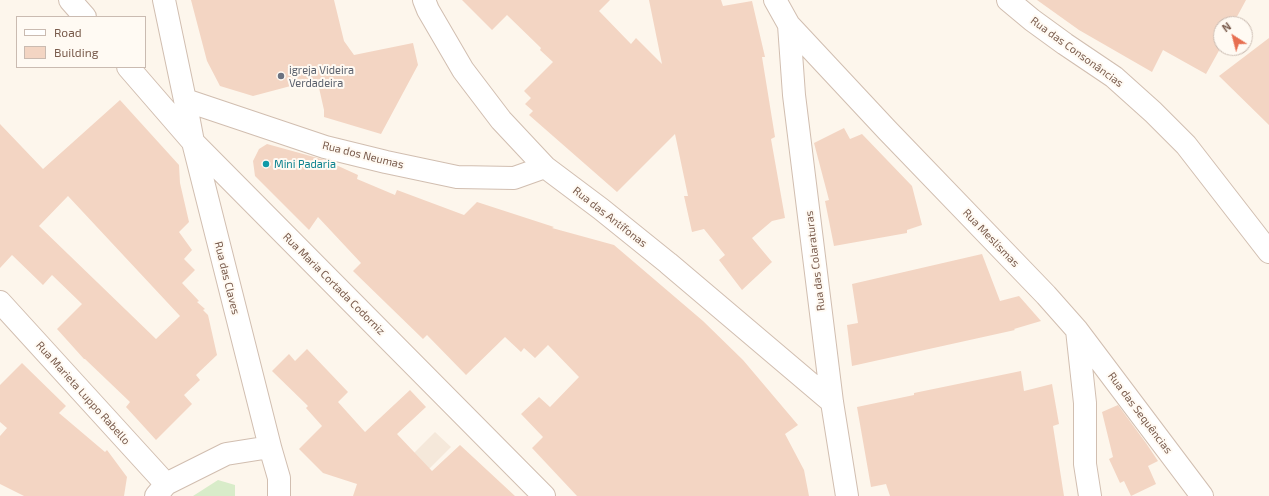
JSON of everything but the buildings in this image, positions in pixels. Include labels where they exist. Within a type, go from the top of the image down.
[{"type":"street","points":[[70,0],[84,16]]},
{"type":"street","name":"Rua das Claves","points":[[164,0],[193,142],[279,478],[279,496]]},
{"type":"street","name":"Rua das Antífonas","points":[[424,0],[428,10],[463,70],[501,120],[544,167],[602,210],[668,263],[832,402]]},
{"type":"street","points":[[775,0],[789,25]]},
{"type":"street","name":"Rua das Consonâncias","points":[[1008,0],[1054,36],[1114,77],[1153,112],[1186,145],[1269,252]]},
{"type":"street","name":"Rua Meslismas","points":[[789,25],[887,130],[1046,295],[1077,330]]},
{"type":"street","name":"Rua das Colaraturas","points":[[789,25],[794,95],[832,402],[847,496]]},
{"type":"street","name":"Rua Maria Cortada Codorniz","points":[[129,68],[193,142],[544,496]]},
{"type":"street","name":"Rua dos Neumas","points":[[185,100],[325,147],[386,162],[458,177],[514,178],[544,167]]},
{"type":"street","name":"Rua Marieta Luppo Rabello","points":[[0,302],[161,490]]},
{"type":"street","points":[[1077,330],[1085,403],[1085,464],[1090,496]]},
{"type":"street","name":"Rua das Sequências","points":[[1077,330],[1202,496]]},
{"type":"street","points":[[161,490],[226,454],[270,447]]},
{"type":"shaded area","points":[[435,432],[451,447],[422,476],[377,490]]},
{"type":"green space","points":[[218,480],[235,485],[235,496],[193,496]]},
{"type":"place","name":"igreja Videira Verdadeira","points":[[281,76]]},
{"type":"place","name":"Mini Padaria","points":[[266,164]]}]
